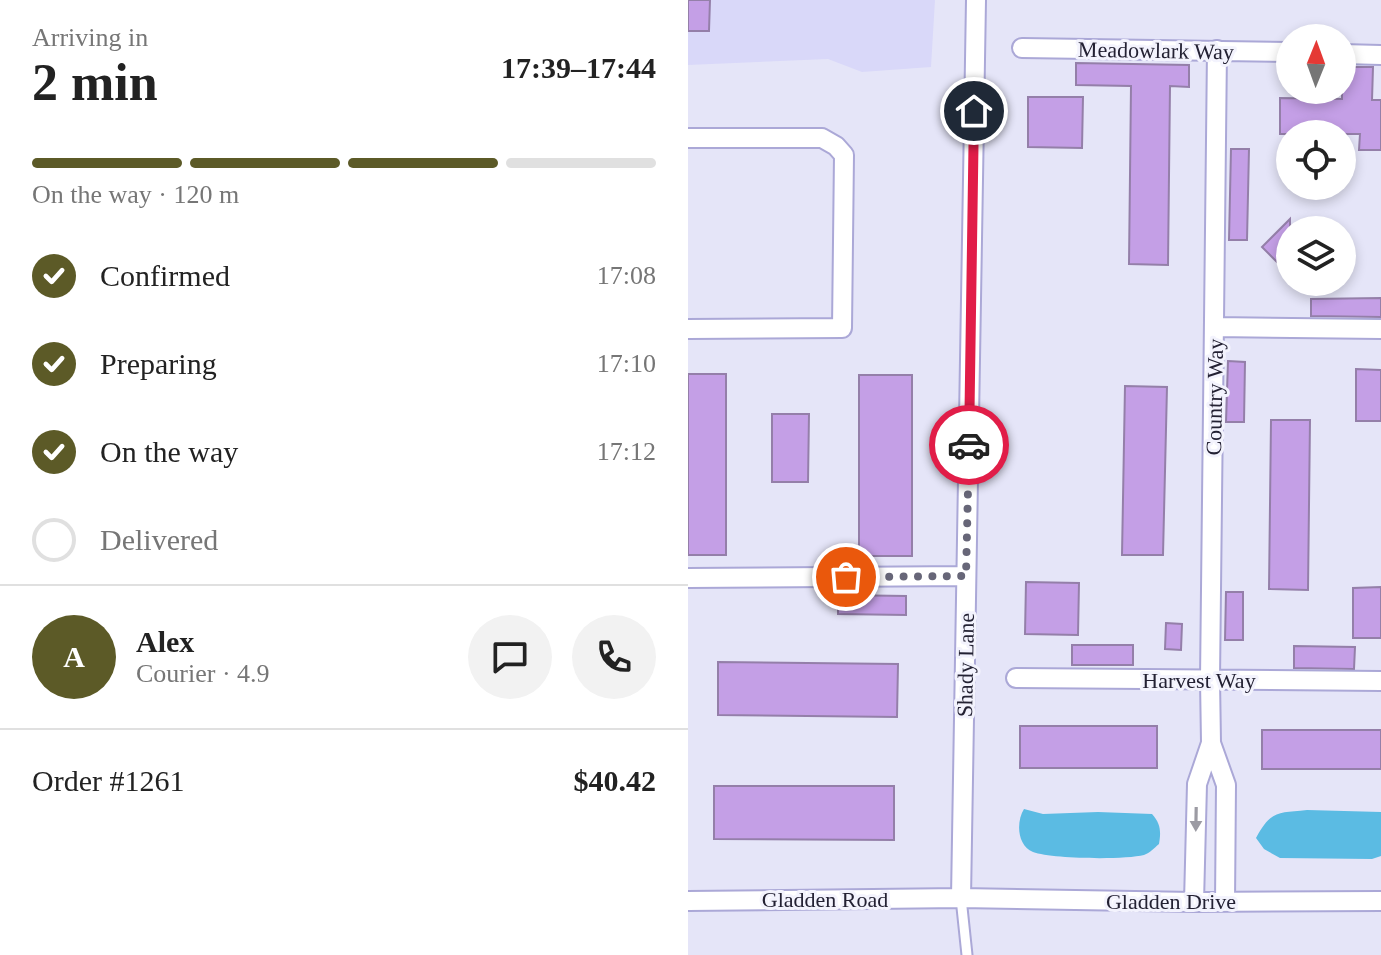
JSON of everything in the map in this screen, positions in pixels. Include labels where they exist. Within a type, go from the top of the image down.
[{"type":"street","name":"Shady Lane","points":[[961,898],[976,0]]},
{"type":"street","name":"Meadowlark Way","points":[[1022,48],[1276,52]]},
{"type":"street","name":"Country Way","points":[[1211,743],[1217,50]]},
{"type":"street","points":[[1356,54],[1381,55]]},
{"type":"street","points":[[688,138],[822,138],[844,155],[844,170],[842,328],[688,329]]},
{"type":"street","points":[[1215,327],[1381,329]]},
{"type":"street","points":[[688,578],[966,576]]},
{"type":"street","name":"Harvest Way","points":[[1016,678],[1381,681]]},
{"type":"street","points":[[1211,743],[1226,785],[1225,902]]},
{"type":"street","points":[[1194,902],[1197,784],[1211,743]]},
{"type":"street","name":"Gladden Road","points":[[688,901],[961,898]]},
{"type":"street","name":"Gladden Drive","points":[[961,898],[1381,901]]},
{"type":"lane","points":[[961,898],[967,955]]},
{"type":"shaded area","points":[[688,0],[935,0],[931,67],[862,72],[828,59],[688,65]]},
{"type":"water","points":[[1024,809],[1043,814],[1152,814],[1160,828],[1159,844],[1144,855],[1121,858],[1071,857],[1033,852],[1021,839],[1020,820]]},
{"type":"water","points":[[1307,810],[1381,812],[1381,856],[1372,859],[1280,858],[1264,849],[1256,838],[1266,822],[1276,815]]},
{"type":"building","points":[[688,0],[710,0],[709,31],[688,31]]},
{"type":"building","points":[[1076,63],[1189,65],[1189,87],[1170,86],[1168,265],[1129,264],[1131,86],[1076,85]]},
{"type":"building","points":[[1356,67],[1373,67],[1372,100],[1381,100],[1381,150],[1359,150],[1360,134],[1356,134],[1356,120],[1280,120],[1280,104],[1356,104]]},
{"type":"building","points":[[1028,97],[1083,97],[1082,148],[1028,147]]},
{"type":"building","points":[[1231,149],[1249,149],[1247,240],[1229,240]]},
{"type":"building","points":[[1276,233],[1276,261],[1262,247]]},
{"type":"building","points":[[1381,298],[1381,317],[1311,316],[1311,299]]},
{"type":"building","points":[[1228,361],[1245,362],[1244,422],[1226,422]]},
{"type":"building","points":[[1356,369],[1381,370],[1381,421],[1356,421]]},
{"type":"building","points":[[688,374],[726,374],[726,555],[688,555]]},
{"type":"building","points":[[859,375],[912,375],[912,556],[859,556]]},
{"type":"building","points":[[1125,386],[1167,387],[1163,555],[1122,555]]},
{"type":"building","points":[[772,414],[809,414],[808,482],[772,482]]},
{"type":"building","points":[[1271,420],[1310,420],[1308,590],[1269,589]]},
{"type":"building","points":[[1026,582],[1079,583],[1078,635],[1025,634]]},
{"type":"building","points":[[1381,587],[1381,638],[1353,638],[1353,588]]},
{"type":"building","points":[[1226,592],[1243,592],[1243,640],[1225,640]]},
{"type":"building","points":[[838,595],[906,596],[906,615],[838,614]]},
{"type":"building","points":[[1166,623],[1182,624],[1181,650],[1165,649]]},
{"type":"building","points":[[1072,645],[1133,645],[1133,665],[1072,665]]},
{"type":"building","points":[[1294,646],[1355,647],[1354,669],[1294,668]]},
{"type":"building","points":[[718,662],[898,664],[897,717],[718,715]]},
{"type":"building","points":[[1020,726],[1157,726],[1157,768],[1020,768]]},
{"type":"building","points":[[1262,730],[1381,730],[1381,769],[1262,769]]},
{"type":"building","points":[[714,786],[894,786],[894,840],[714,839]]},
{"type":"way so far","points":[[846,577],[966,576],[969,445]]},
{"type":"route","points":[[969,445],[974,111]]}]
